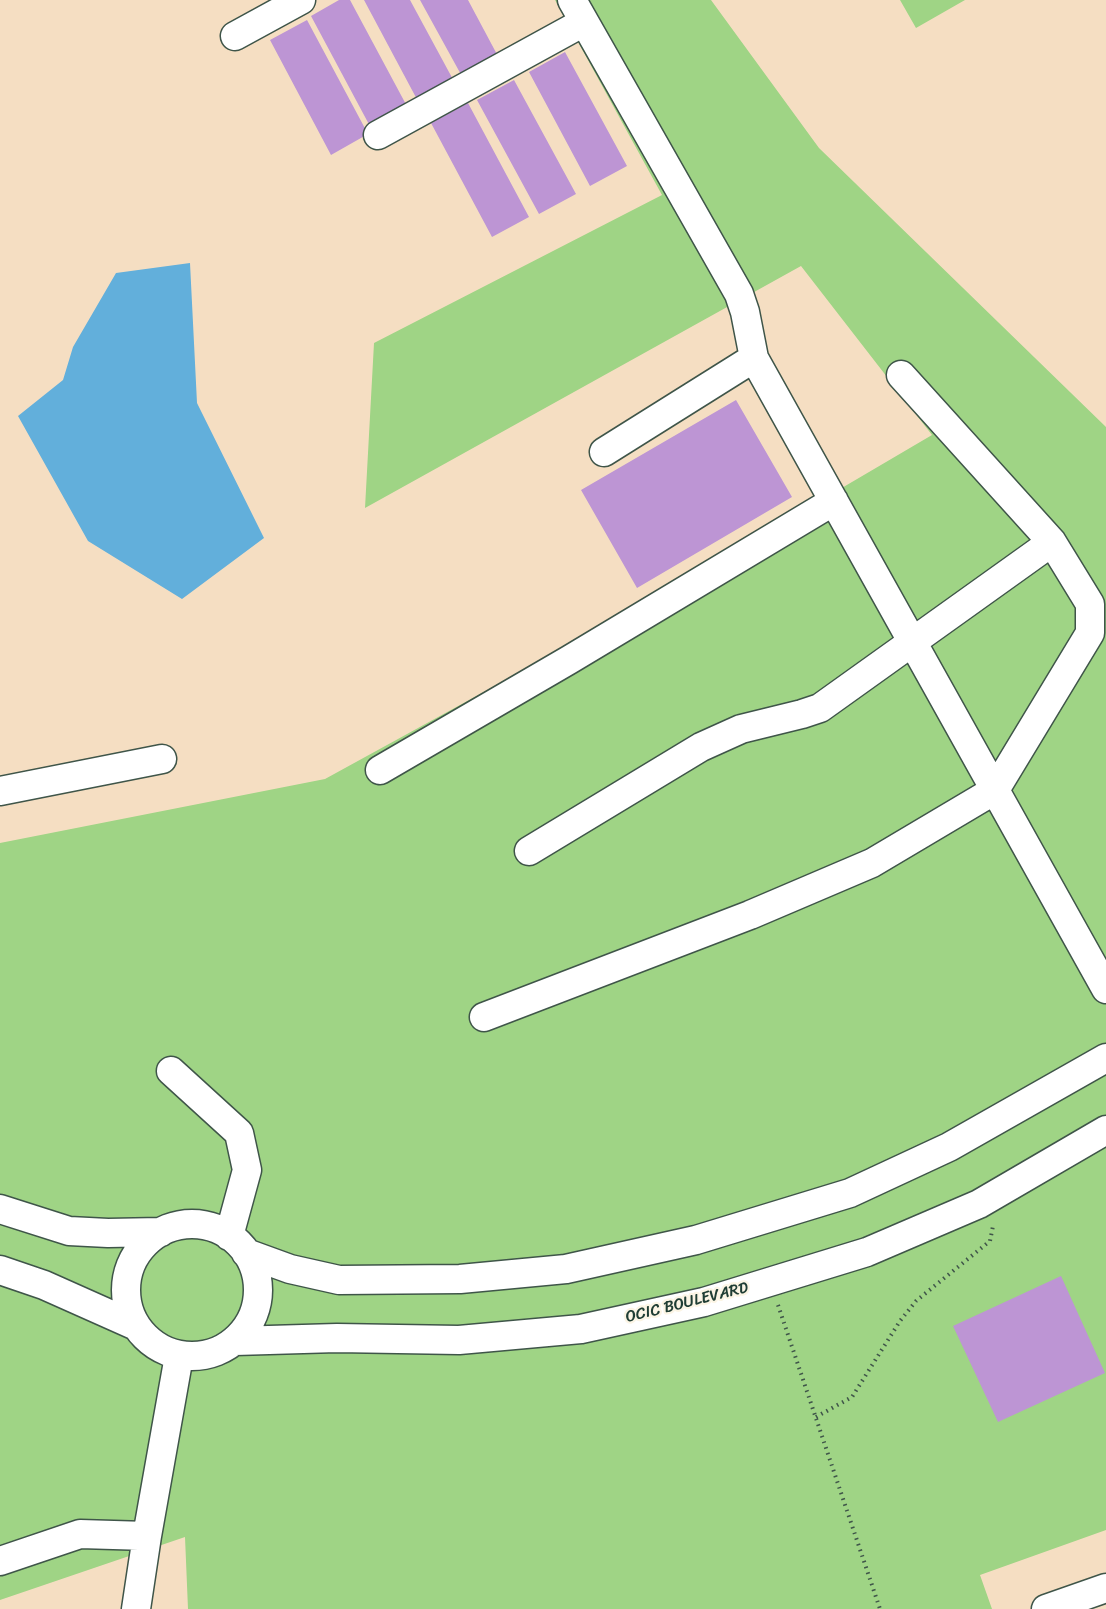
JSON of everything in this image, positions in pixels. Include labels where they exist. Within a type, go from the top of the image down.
[{"type":"street","points":[[235,36],[301,0]]},
{"type":"street","points":[[378,135],[578,11],[739,294],[754,358],[1106,988]]},
{"type":"street","points":[[604,452],[754,358]]},
{"type":"street","points":[[484,1017],[750,915],[872,863],[995,790],[1090,633],[1090,604],[1052,542],[901,375]]},
{"type":"street","points":[[380,770],[834,501]]},
{"type":"street","points":[[529,851],[701,747],[741,729],[820,708],[1052,542]]},
{"type":"street","points":[[0,791],[162,759]]},
{"type":"street","points":[[171,1071],[239,1133],[247,1170],[238,1245],[256,1275],[257,1299],[250,1322],[235,1341],[218,1351],[199,1356],[179,1356],[162,1350],[147,1340],[136,1326],[127,1300],[128,1273],[140,1248],[161,1232],[178,1226],[196,1224],[214,1228],[238,1245],[290,1269],[339,1280],[460,1280],[566,1269],[696,1240],[850,1193],[949,1147],[1106,1058]]},
{"type":"street","name":"OCIC BOULEVARD","points":[[235,1341],[337,1338],[459,1340],[580,1329],[704,1302],[867,1252],[987,1200],[1106,1130]]},
{"type":"street","points":[[0,1209],[69,1232],[161,1232]]},
{"type":"street","points":[[0,1270],[44,1285],[136,1326]]},
{"type":"street","points":[[136,1609],[179,1356]]},
{"type":"street","points":[[0,1561],[80,1534],[147,1536]]},
{"type":"street","points":[[1046,1609],[1106,1588]]},
{"type":"path","points":[[816,1417],[852,1397],[900,1321],[916,1301],[990,1241],[995,1219],[987,1200]]},
{"type":"path","points":[[771,1282],[880,1609]]},
{"type":"green space","points":[[555,0],[711,0],[819,148],[1106,427],[1106,1530],[980,1575],[992,1609],[188,1609],[185,1537],[0,1600],[0,843],[325,779],[646,603],[932,435],[801,266],[365,508],[374,343],[662,195]]},
{"type":"green space","points":[[900,0],[965,0],[916,28]]},
{"type":"water","points":[[190,263],[197,403],[264,538],[182,599],[88,541],[18,416],[63,380],[73,347],[116,273]]},
{"type":"building","points":[[339,0],[350,0],[409,110],[372,130],[311,16]]},
{"type":"building","points":[[364,0],[410,0],[456,85],[420,105]]},
{"type":"building","points":[[420,0],[468,0],[500,60],[464,80]]},
{"type":"building","points":[[307,20],[368,134],[331,155],[270,40]]},
{"type":"building","points":[[565,52],[627,166],[590,186],[529,72]]},
{"type":"building","points":[[514,80],[576,194],[539,214],[477,100]]},
{"type":"building","points":[[468,103],[529,217],[492,237],[431,123]]},
{"type":"building","points":[[736,400],[792,497],[637,588],[581,490]]},
{"type":"building","points":[[1061,1276],[1105,1373],[998,1422],[953,1326]]}]
